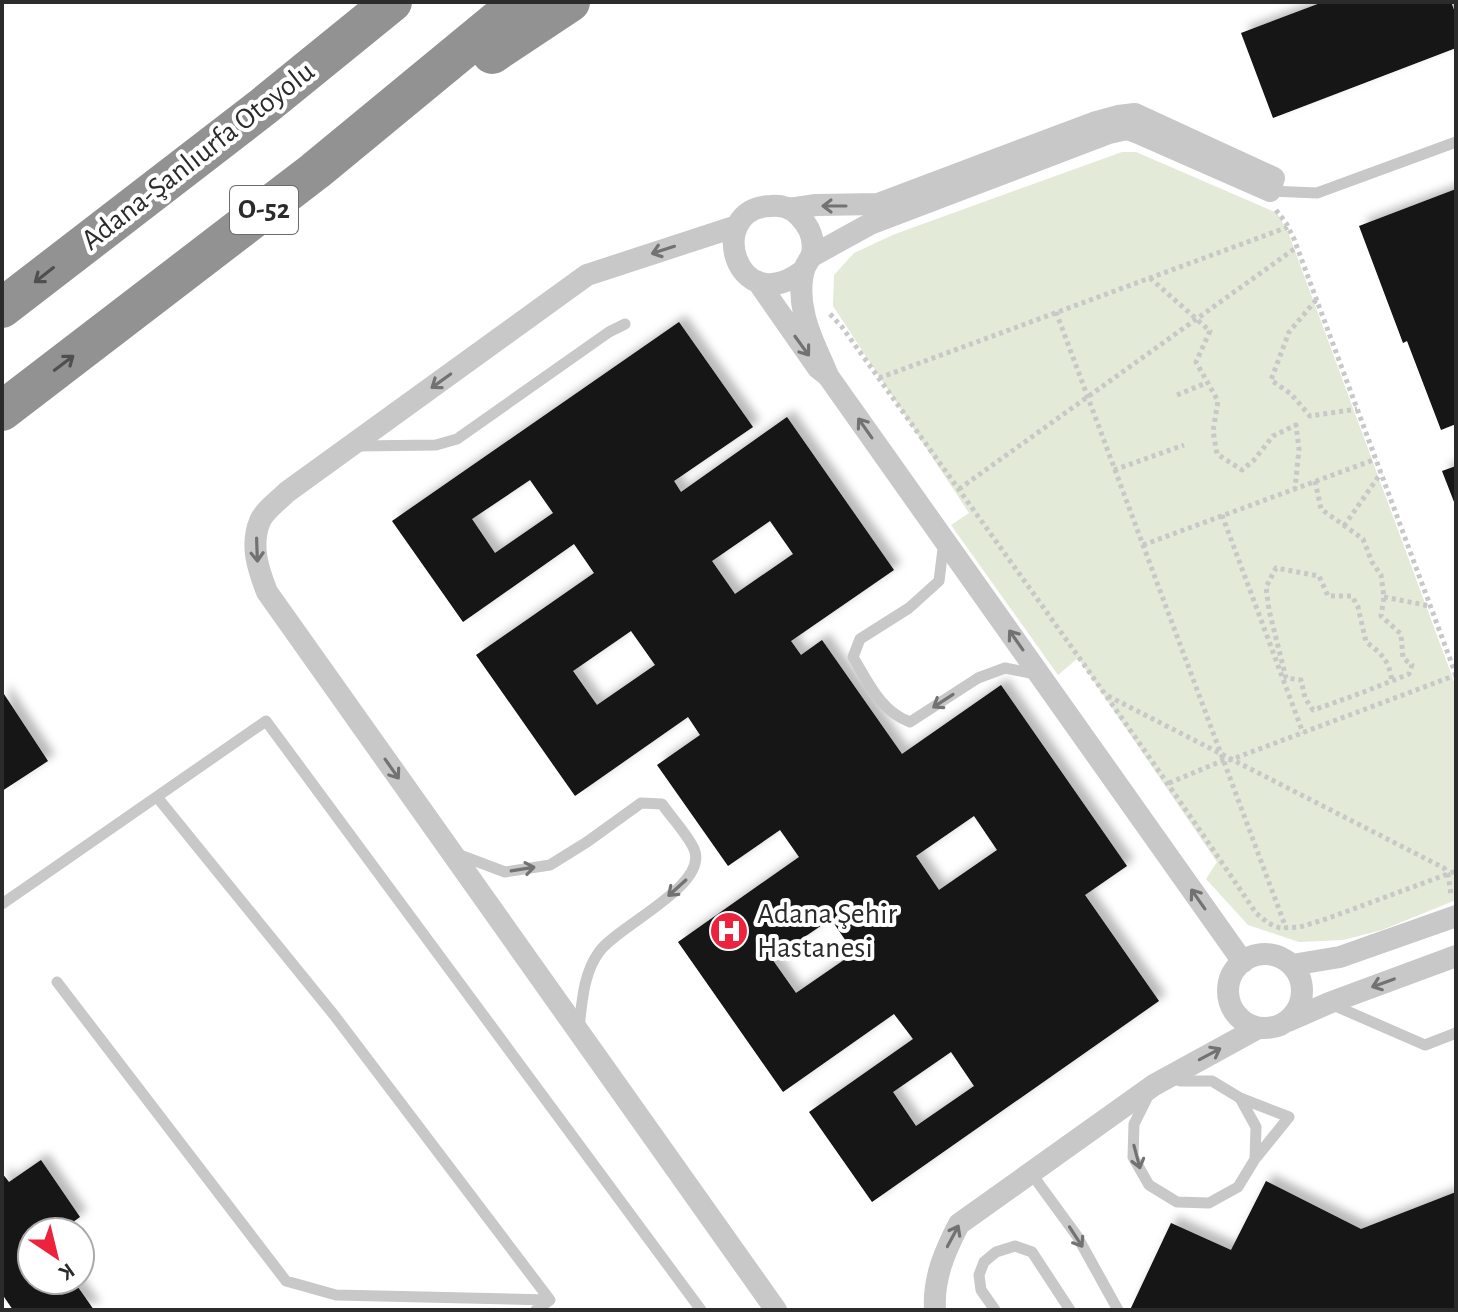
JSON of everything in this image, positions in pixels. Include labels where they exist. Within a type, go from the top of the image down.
[{"type":"highway","name":"Adana-Şanlıurfa Otoyolu","points":[[2,308],[264,106],[392,2]]},
{"type":"highway","name":"O-52","points":[[2,411],[315,171],[520,2]]},
{"type":"highway","points":[[315,171],[570,2]]},
{"type":"street","points":[[789,209],[816,205],[878,204],[1096,122],[1135,114],[1274,178],[1272,200],[1127,129],[1109,133],[870,224],[808,263],[790,281],[774,285],[758,282],[744,273],[735,259],[732,242],[737,226],[748,213],[763,206],[779,205],[789,209],[795,211],[807,223],[812,239],[808,263],[802,289],[803,312],[828,376],[1243,962]]},
{"type":"street","points":[[737,226],[587,275],[287,492],[260,519],[254,550],[267,592],[776,1310]]},
{"type":"street","points":[[758,282],[818,368],[828,376]]},
{"type":"street","points":[[1292,965],[1340,957],[1456,916]]},
{"type":"street","points":[[1288,1021],[1298,1009],[1302,994],[1300,979],[1292,965],[1279,957],[1264,954],[1249,958],[1236,967],[1229,981],[1228,997],[1233,1011],[1244,1022],[1258,1028],[1274,1028],[1329,1003],[1456,956]]},
{"type":"street","points":[[935,1310],[939,1269],[959,1224],[1161,1081],[1258,1028]]},
{"type":"lane","points":[[1272,200],[1317,193],[1456,142]]},
{"type":"lane","points":[[350,446],[436,445],[457,439],[609,332],[625,324]]},
{"type":"lane","points":[[944,540],[939,581],[909,608],[860,639],[856,648],[853,657],[880,701],[899,718],[910,722],[978,678],[1005,668],[1040,674]]},
{"type":"lane","points":[[2,904],[266,721],[701,1310]]},
{"type":"lane","points":[[157,797],[334,1015],[550,1300]]},
{"type":"lane","points":[[449,851],[505,872],[550,865],[641,803],[662,804],[694,848],[695,869],[682,885],[599,951],[585,983],[578,1032]]},
{"type":"lane","points":[[57,982],[286,1281],[336,1295],[550,1300]]},
{"type":"lane","points":[[1329,1003],[1425,1045],[1456,1033]]},
{"type":"lane","points":[[1161,1081],[1212,1081],[1240,1098],[1289,1117],[1255,1159],[1238,1187],[1209,1203],[1177,1202],[1149,1185],[1133,1157],[1134,1124],[1161,1081]]},
{"type":"lane","points":[[1240,1098],[1256,1127],[1255,1159]]},
{"type":"lane","points":[[1031,1173],[1077,1236],[1118,1310]]},
{"type":"lane","points":[[995,1310],[981,1290],[979,1275],[984,1262],[996,1252],[1015,1246],[1032,1252],[1070,1310]]},
{"type":"lane","points":[[536,1310],[550,1300]]},
{"type":"path","points":[[1169,783],[1225,759],[1456,675],[1297,247],[1272,200]]},
{"type":"path","points":[[879,378],[1288,227]]},
{"type":"path","points":[[959,489],[1297,247]]},
{"type":"path","points":[[1150,278],[1210,331],[1196,362],[1218,401],[1213,431],[1217,454],[1242,470],[1273,436],[1296,425],[1299,449],[1295,488]]},
{"type":"path","points":[[1316,299],[1289,332],[1271,380],[1291,394],[1310,416],[1357,409]]},
{"type":"path","points":[[828,307],[830,315],[879,378],[1169,783],[1256,913],[1280,928],[1300,927],[1456,871]]},
{"type":"path","points":[[1056,312],[1286,928]]},
{"type":"path","points":[[1177,395],[1206,383]]},
{"type":"path","points":[[1114,470],[1184,445]]},
{"type":"path","points":[[1143,545],[1376,459]]},
{"type":"path","points":[[1344,526],[1381,472]]},
{"type":"path","points":[[1315,481],[1321,509],[1363,539],[1381,575],[1384,597],[1381,616],[1401,634],[1403,658],[1412,665],[1409,674],[1392,681],[1313,710],[1305,698],[1301,680],[1286,678],[1266,587],[1276,568],[1319,576],[1328,596],[1352,596],[1358,607],[1366,642],[1383,655],[1391,670],[1392,681]]},
{"type":"path","points":[[1222,515],[1303,733]]},
{"type":"path","points":[[1384,597],[1431,606]]},
{"type":"path","points":[[1106,695],[1225,759],[1444,868],[1448,874],[1456,916]]},
{"type":"green space","points":[[1122,152],[1136,152],[1277,213],[1288,232],[1456,687],[1456,900],[1382,930],[1343,940],[1299,942],[1248,925],[1206,879],[1217,862],[1078,658],[1058,675],[951,525],[969,513],[833,306],[834,275],[854,253],[895,234]]},
{"type":"building","points":[[1323,2],[1451,2],[1456,15],[1456,48],[1273,118],[1241,33]]},
{"type":"building","points":[[1456,189],[1456,424],[1441,430],[1407,341],[1403,343],[1359,226]]},
{"type":"building","points":[[679,322],[753,427],[674,481],[681,492],[787,417],[894,570],[791,641],[801,655],[822,640],[902,754],[1001,685],[1127,866],[1085,895],[1159,1001],[872,1202],[809,1112],[913,1039],[894,1014],[783,1092],[678,942],[799,857],[780,830],[728,866],[657,765],[700,735],[688,717],[575,796],[476,655],[594,573],[574,544],[463,622],[392,521]],"holes":[[[530,480],[553,513],[495,553],[472,519]],[[770,521],[793,554],[735,594],[712,561]],[[631,631],[655,665],[597,705],[573,671]],[[974,816],[997,850],[939,890],[916,856]],[[831,919],[854,953],[796,993],[772,959]],[[951,1052],[974,1086],[916,1126],[893,1092]]]},
{"type":"building","points":[[1456,466],[1456,507],[1442,471]]},
{"type":"building","points":[[2,691],[48,761],[2,791]]},
{"type":"building","points":[[41,1160],[79,1216],[16,1216],[16,1296],[84,1296],[94,1310],[13,1310],[2,1294],[2,1173],[9,1182]]},
{"type":"building","points":[[1266,1181],[1361,1229],[1456,1192],[1456,1310],[1130,1310],[1171,1223],[1231,1250]]},
{"type":"place","name":"Adana Şehir Hastanesi","points":[[729,931]]}]
